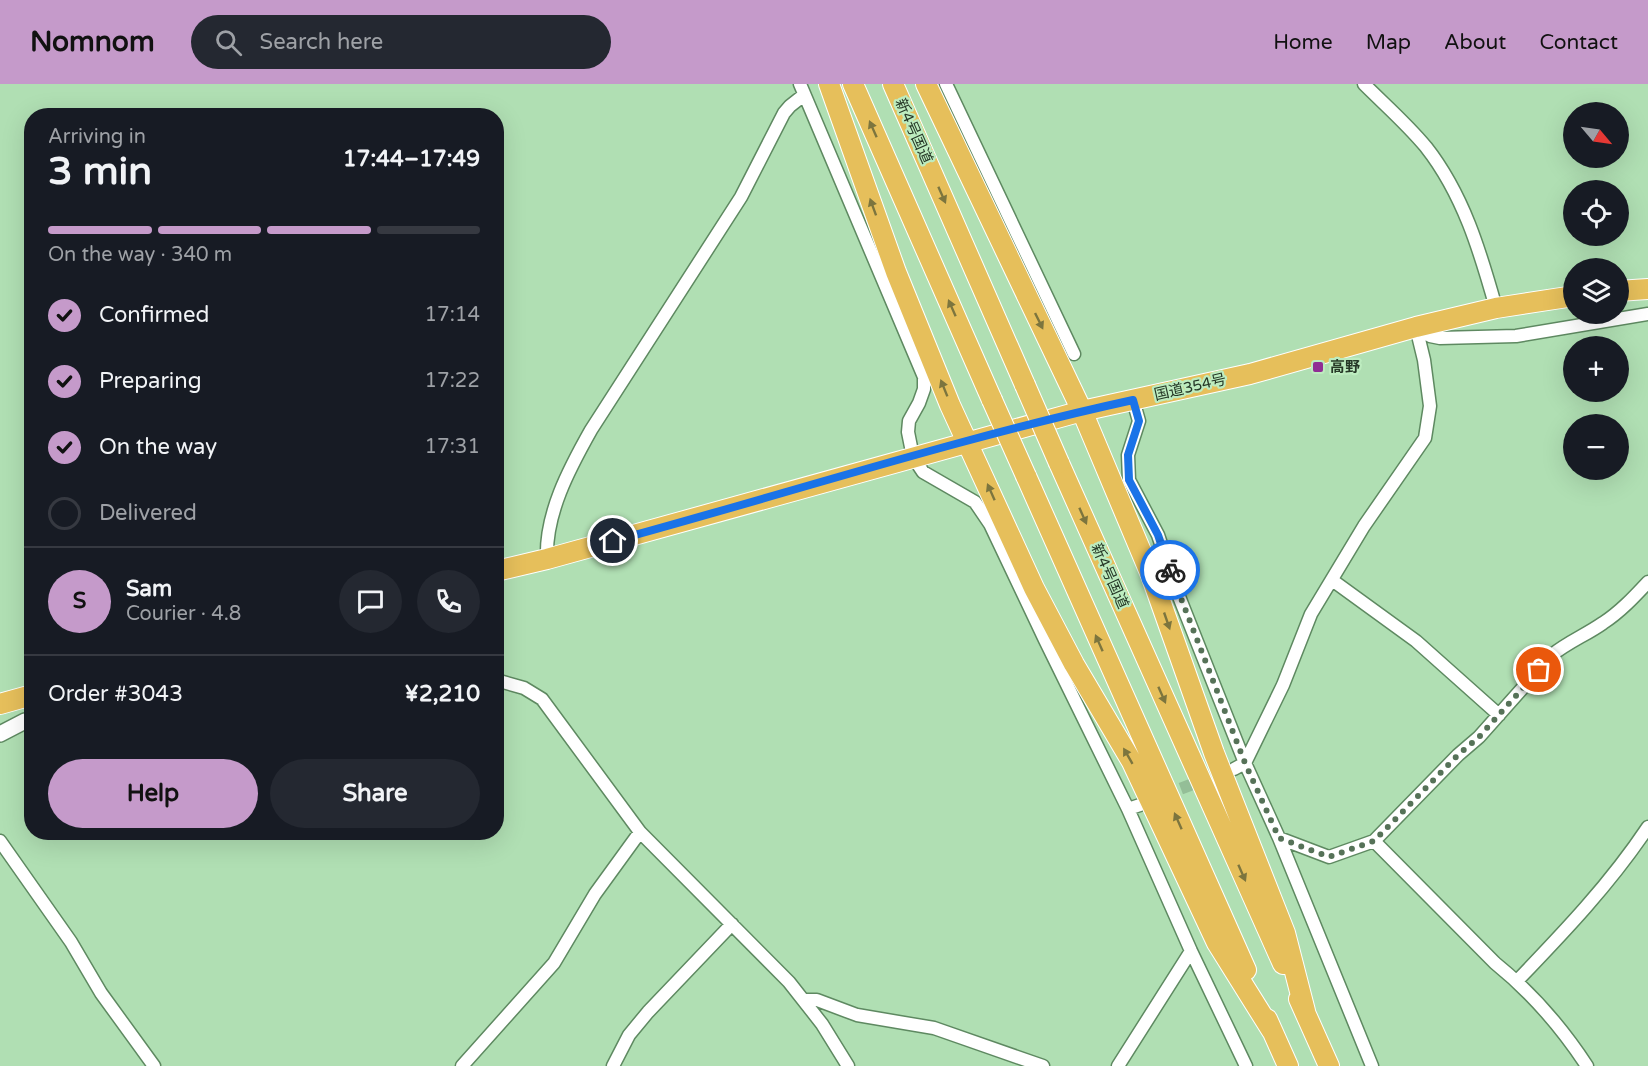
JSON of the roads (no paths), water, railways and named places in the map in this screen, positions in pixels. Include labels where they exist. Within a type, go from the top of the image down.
[{"type":"highway","points":[[829,84],[896,272],[951,405],[1035,588],[1074,664],[1132,762],[1217,943],[1272,1031]]},
{"type":"highway","points":[[853,84],[1288,1066]]},
{"type":"highway","name":"新4号国道","points":[[893,84],[1059,463],[1329,1066]]},
{"type":"highway","points":[[926,84],[1082,411],[1151,575],[1214,753],[1285,933],[1305,1011]]},
{"type":"highway","points":[[1629,290],[1648,288]]},
{"type":"highway","name":"国道354号","points":[[504,569],[1082,411],[1251,374],[1416,327],[1496,308],[1563,298]]},
{"type":"highway","points":[[0,704],[24,698]]},
{"type":"street","points":[[946,84],[1074,354]]},
{"type":"street","points":[[1364,84],[1427,148],[1454,190],[1469,220],[1496,308]]},
{"type":"street","points":[[802,89],[924,377],[922,396],[909,421],[908,432],[913,457],[923,472],[968,496],[982,510],[1134,807],[1191,951],[1246,1066]]},
{"type":"street","points":[[546,559],[546,542],[556,504],[570,466],[741,197],[784,113],[802,89]]},
{"type":"street","points":[[1416,327],[1430,336],[1440,338],[1516,336],[1648,314]]},
{"type":"street","points":[[1234,769],[1245,763],[1283,685],[1311,614],[1364,526],[1425,438],[1430,406],[1424,360],[1416,327]]},
{"type":"street","points":[[1133,400],[1139,421],[1128,455],[1129,480],[1158,535],[1178,594],[1245,763],[1279,838],[1372,1066]]},
{"type":"street","points":[[1332,580],[1416,641],[1499,715]]},
{"type":"street","points":[[1279,838],[1329,857],[1374,841],[1458,755],[1479,737],[1552,655],[1564,645],[1602,625],[1648,582]]},
{"type":"street","points":[[504,682],[524,688],[542,699],[640,832],[775,966],[806,1000],[848,1066]]},
{"type":"street","points":[[0,734],[24,722]]},
{"type":"street","points":[[1517,981],[1589,905],[1634,849],[1648,827]]},
{"type":"street","points":[[462,1066],[554,963],[595,894],[640,832]]},
{"type":"street","points":[[0,841],[71,942],[101,993],[154,1066]]},
{"type":"street","points":[[1374,841],[1495,963],[1517,981],[1569,1038],[1587,1066]]},
{"type":"street","points":[[613,1066],[629,1035],[648,1012],[732,924]]},
{"type":"street","points":[[1118,1066],[1191,951]]},
{"type":"street","points":[[806,1000],[817,1000],[857,1015],[933,1028],[1043,1066]]},
{"type":"tunnel","points":[[1164,795],[1206,779]]},
{"type":"place","name":"高野","points":[[1318,367]]}]
